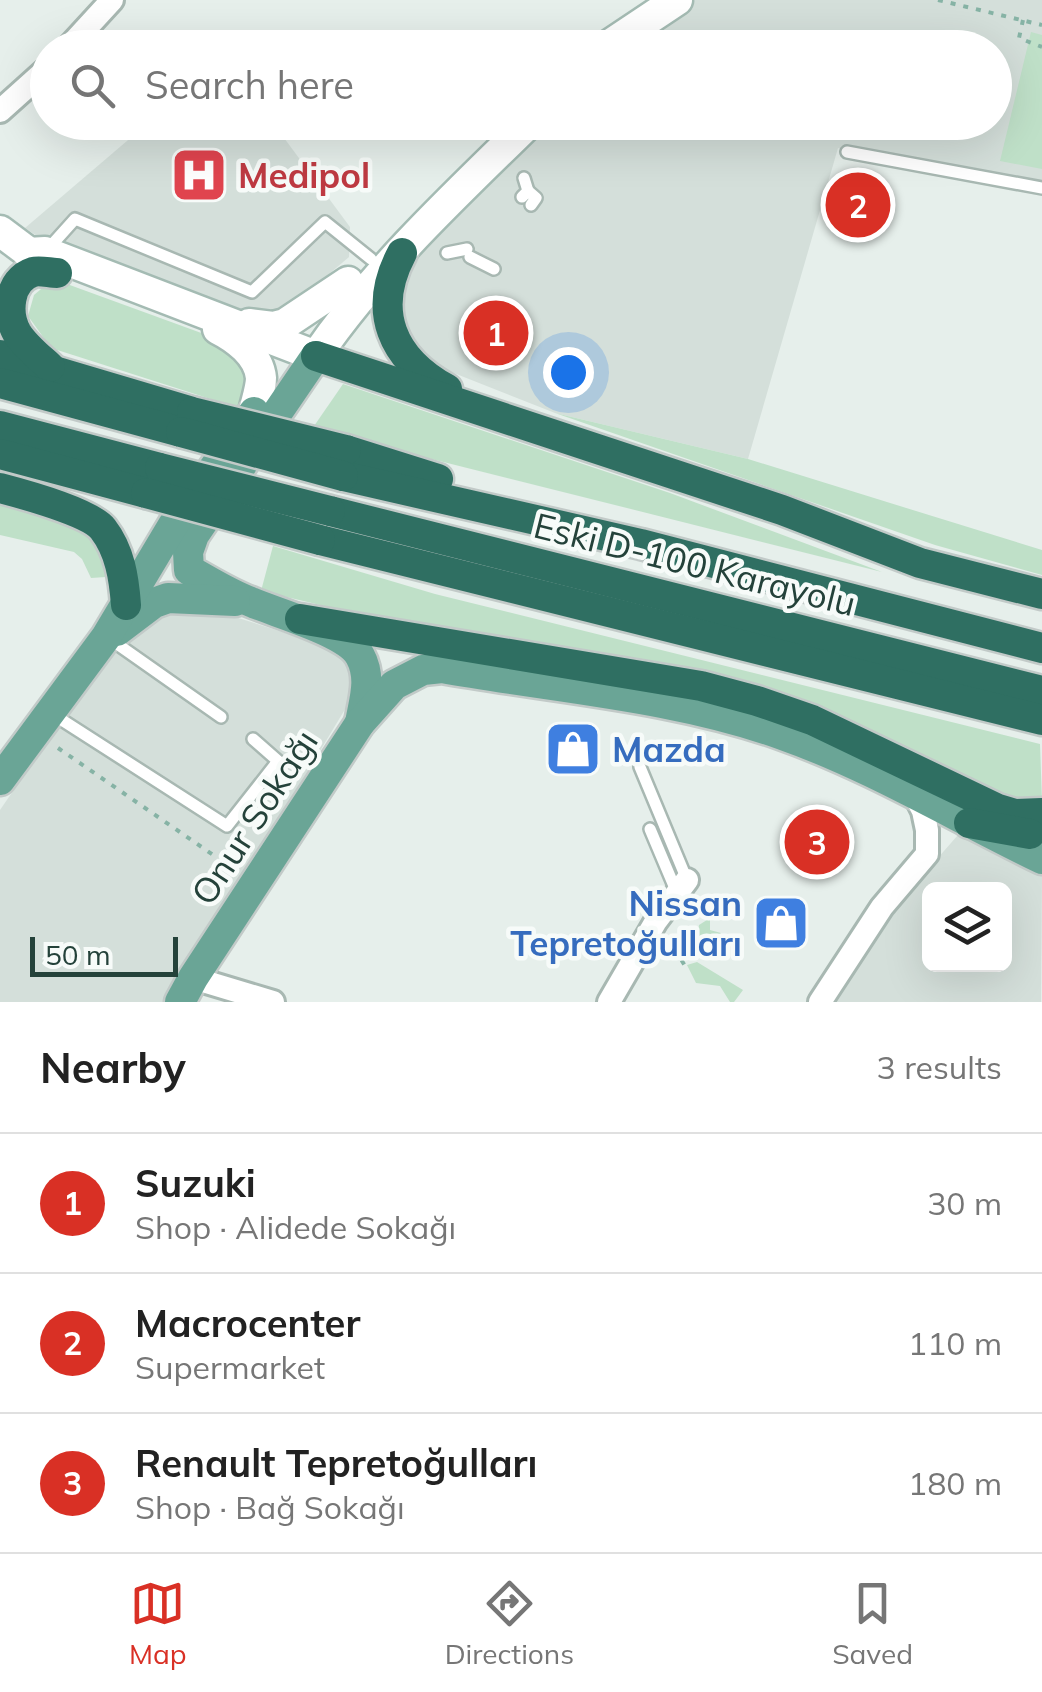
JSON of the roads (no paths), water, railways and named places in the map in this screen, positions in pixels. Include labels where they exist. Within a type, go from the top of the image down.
[{"type":"highway","points":[[402,253],[390,274],[387,316],[402,351],[418,370],[449,390],[589,446]]},
{"type":"highway","points":[[0,285],[43,259]]},
{"type":"highway","points":[[43,259],[11,295],[10,314],[17,333],[52,369]]},
{"type":"highway","points":[[306,352],[782,510],[920,563],[1042,594]]},
{"type":"highway","points":[[0,354],[52,369],[186,422]]},
{"type":"highway","points":[[0,384],[186,422]]},
{"type":"highway","name":"Eski D-100 Karayolu","points":[[186,422],[1042,648]]},
{"type":"highway","points":[[0,426],[320,540],[1042,720]]},
{"type":"highway","points":[[0,454],[153,481]]},
{"type":"highway","name":"Eski D-100 Karayolu","points":[[153,481],[330,511],[1042,691]]},
{"type":"highway","points":[[0,488],[68,509],[102,526],[124,574],[126,605]]},
{"type":"highway","points":[[300,619],[700,686],[757,700],[859,741],[998,808],[1015,814],[1042,813]]},
{"type":"highway","points":[[895,685],[1042,738]]},
{"type":"highway","points":[[969,824],[1042,834]]},
{"type":"main road","points":[[306,352],[194,535],[188,552],[189,570],[248,602],[300,619],[352,645],[360,655],[368,683],[360,723]]},
{"type":"main road","points":[[0,780],[106,637],[173,524],[254,412]]},
{"type":"main road","points":[[106,637],[168,598],[248,602]]},
{"type":"main road","name":"Onur Sokağı","points":[[186,990],[360,723],[394,685],[422,670],[442,668],[696,710],[776,732],[829,752],[969,824]]},
{"type":"main road","points":[[969,824],[1042,859]]},
{"type":"street","points":[[84,30],[112,0]]},
{"type":"street","points":[[624,30],[655,0]]},
{"type":"street","points":[[632,30],[677,0]]},
{"type":"street","points":[[0,111],[30,84]]},
{"type":"street","points":[[254,412],[306,352],[511,140]]},
{"type":"street","points":[[212,316],[274,327],[296,318],[348,282],[370,259],[467,183]]},
{"type":"street","points":[[0,232],[43,259],[236,338],[254,360],[261,378],[254,412]]},
{"type":"street","points":[[43,259],[306,352]]},
{"type":"street","points":[[306,352],[348,282]]},
{"type":"street","points":[[820,1002],[882,907],[927,854],[924,810],[915,795]]},
{"type":"street","points":[[609,1002],[656,921],[682,887]]},
{"type":"street","points":[[186,990],[273,1002]]},
{"type":"lane","points":[[847,152],[1042,188]]},
{"type":"lane","points":[[43,259],[75,219],[252,292],[325,222],[370,259]]},
{"type":"lane","points":[[106,637],[222,718]]},
{"type":"lane","points":[[50,712],[227,826],[278,761],[253,739]]},
{"type":"lane","points":[[640,767],[682,887]]},
{"type":"lane","points":[[650,829],[682,887]]},
{"type":"place","name":"Medipol","points":[[199,175]]},
{"type":"place","name":"Macrocenter","points":[[858,205]]},
{"type":"place","name":"Suzuki","points":[[496,333]]},
{"type":"place","name":"Mazda","points":[[573,749]]},
{"type":"place","name":"Renault Tepretoğulları","points":[[817,842]]},
{"type":"place","name":"Nissan Tepretoğulları","points":[[781,923]]}]
